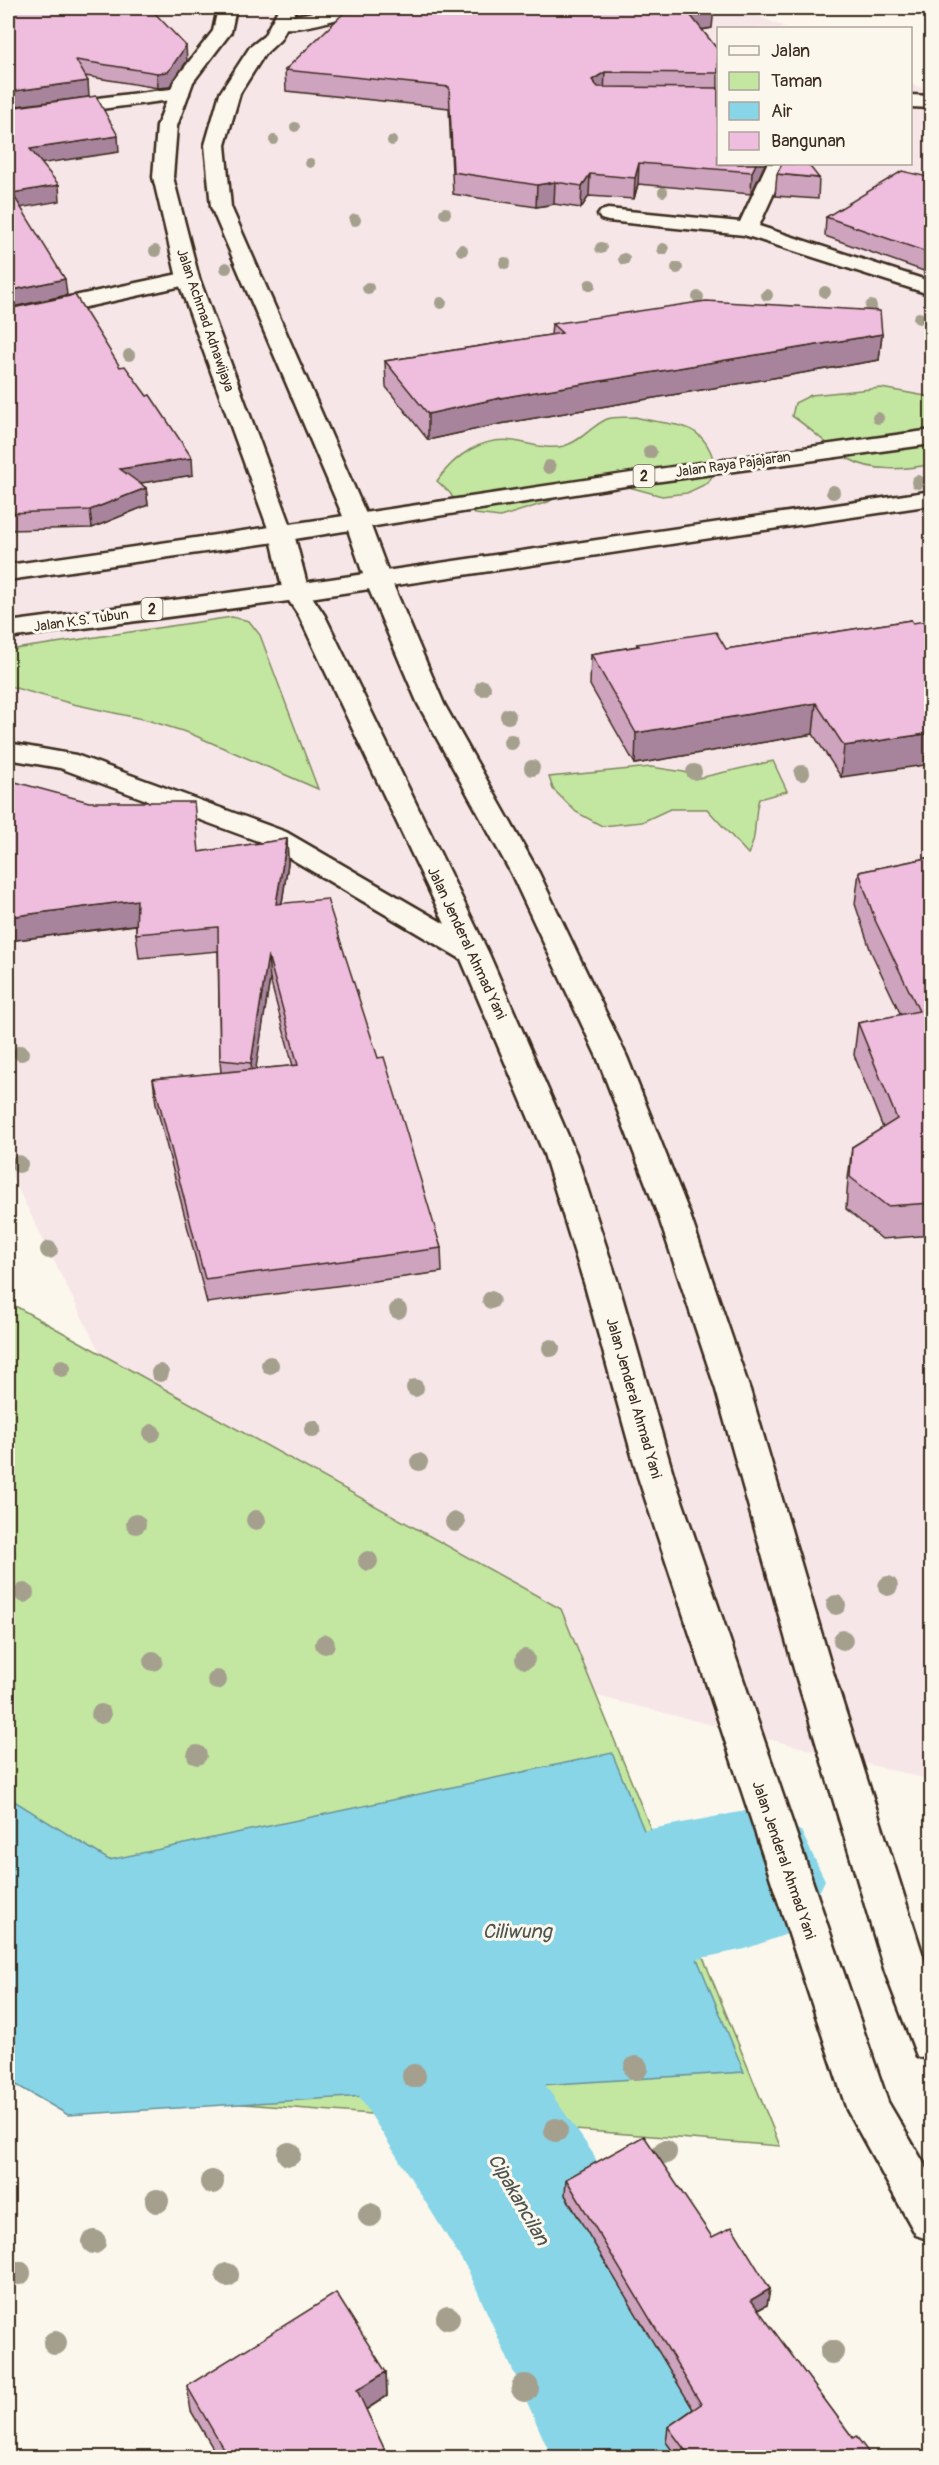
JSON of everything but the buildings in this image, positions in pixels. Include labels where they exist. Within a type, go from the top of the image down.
[{"type":"main road","name":"Jalan Achmad Adnawijaya","points":[[227,8],[232,31],[184,81],[179,93],[167,126],[163,177],[188,278],[282,534],[297,592]]},
{"type":"main road","points":[[353,8],[313,20],[277,19],[271,40],[257,51],[230,93],[216,145],[221,207],[332,468],[357,521],[378,580],[431,704],[525,873],[612,1057],[674,1215],[733,1390],[813,1670],[906,1972],[932,2042]]},
{"type":"main road","points":[[8,115],[179,93]]},
{"type":"main road","points":[[912,101],[932,102]]},
{"type":"main road","points":[[747,229],[777,165]]},
{"type":"main road","points":[[608,215],[747,229],[932,289]]},
{"type":"main road","points":[[8,317],[188,278]]},
{"type":"main road","name":"Jalan Raya Pajajaran","points":[[357,521],[625,479],[932,437]]},
{"type":"main road","name":"2","points":[[297,592],[932,498]]},
{"type":"main road","name":"2","points":[[8,573],[282,534],[357,521]]},
{"type":"main road","name":"Jalan K.S. Tubun","points":[[8,630],[297,592]]},
{"type":"main road","name":"Jalan Jenderal Ahmad Yani","points":[[297,592],[312,616],[474,954],[560,1154],[602,1286],[656,1477],[869,2110],[932,2220]]},
{"type":"main road","points":[[8,751],[66,761],[276,838],[474,954]]},
{"type":"shaded area","points":[[8,8],[739,8],[785,27],[717,27],[717,165],[912,165],[912,83],[931,92],[931,1780],[541,1682],[120,1393],[8,1169]]},
{"type":"green space","points":[[881,388],[931,397],[931,464],[889,469],[858,463],[834,449],[792,416],[795,403],[811,395]]},
{"type":"green space","points":[[635,417],[676,425],[696,433],[711,453],[716,469],[708,483],[687,493],[662,496],[614,483],[565,492],[548,502],[500,517],[475,514],[456,503],[450,493],[437,481],[460,456],[480,445],[502,440],[545,447],[564,446],[576,441],[607,419]]},
{"type":"green space","points":[[232,617],[249,621],[260,635],[318,789],[189,733],[147,720],[73,704],[8,686],[8,650]]},
{"type":"green space","points":[[773,761],[787,791],[759,799],[753,841],[748,854],[707,809],[670,809],[642,822],[602,826],[576,812],[553,789],[549,777],[651,767],[684,772],[699,778]]},
{"type":"green space","points":[[8,1302],[561,1609],[780,2146],[116,2094],[8,1993]]},
{"type":"water","name":"Ciliwung","points":[[612,1753],[744,2072],[68,2115],[8,2080],[8,1797],[109,1860]]},
{"type":"waterway","name":"Ciliwung","points":[[495,1930],[745,1880]]},
{"type":"waterway","name":"Cipakancilan","points":[[362,1957],[530,2211],[648,2458]]}]
